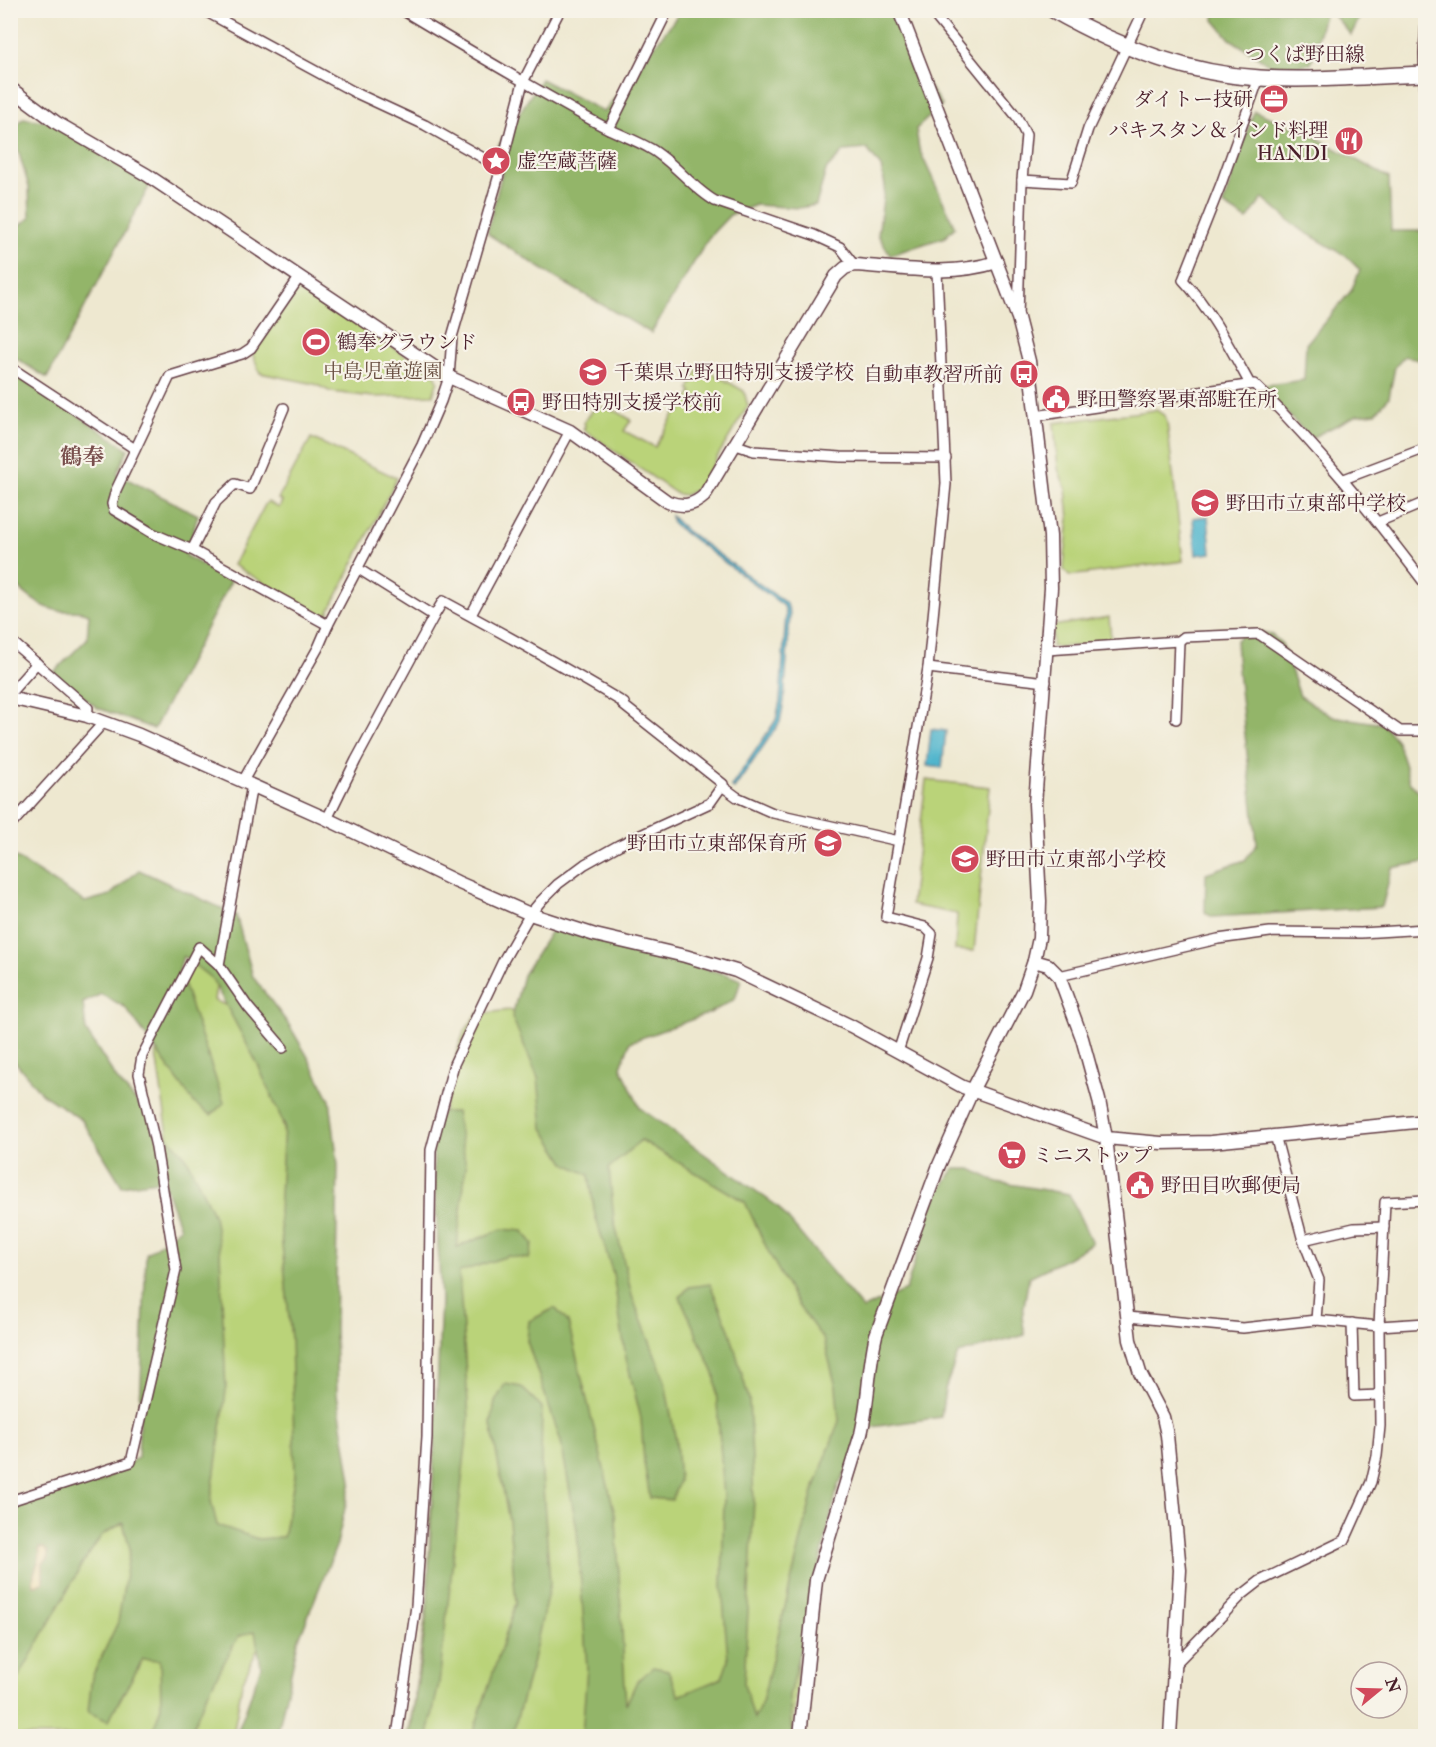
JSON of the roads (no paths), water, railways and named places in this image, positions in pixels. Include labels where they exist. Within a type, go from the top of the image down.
[{"type":"main road","name":"つくば野田線","points":[[1053,10],[1127,48],[1184,65],[1259,78],[1425,74]]},
{"type":"street","points":[[203,10],[356,93],[425,125],[501,168]]},
{"type":"street","points":[[402,10],[523,82],[669,160],[704,195],[715,201],[814,235],[840,247],[854,265]]},
{"type":"street","points":[[219,966],[248,783],[422,445],[449,377],[452,337],[501,168],[523,82],[560,10]]},
{"type":"street","points":[[609,129],[668,10]]},
{"type":"street","points":[[800,1737],[816,1580],[867,1411],[870,1362],[876,1335],[939,1165],[973,1089],[1024,990],[1039,938],[1040,910],[1035,804],[1046,682],[1051,588],[1050,536],[1029,361],[1018,318],[899,10]]},
{"type":"street","points":[[930,10],[1017,117],[1026,135],[1022,180],[1018,318]]},
{"type":"street","points":[[1022,180],[1071,183],[1088,129],[1144,10]]},
{"type":"street","points":[[1425,23],[1425,135]]},
{"type":"street","points":[[1250,384],[1218,326],[1183,280],[1259,78]]},
{"type":"street","points":[[10,88],[57,123],[147,175],[449,377],[570,431],[668,502],[679,506],[689,505],[704,496],[836,276],[845,268],[854,265],[937,271],[968,270],[997,262]]},
{"type":"street","points":[[898,1052],[928,958],[933,934],[925,927],[886,917],[928,668],[942,527],[946,458],[937,271]]},
{"type":"street","points":[[299,278],[251,348],[242,354],[170,376],[116,490],[112,504],[114,510],[152,533],[192,550],[328,625]]},
{"type":"street","points":[[10,368],[135,449]]},
{"type":"street","points":[[1035,416],[1254,384],[1291,419],[1344,479],[1425,585]]},
{"type":"street","points":[[192,550],[216,502],[235,484],[250,489],[285,408]]},
{"type":"street","points":[[471,615],[570,431]]},
{"type":"street","points":[[736,445],[754,451],[841,457],[946,458]]},
{"type":"street","points":[[1344,479],[1425,448]]},
{"type":"street","points":[[1378,522],[1425,502]]},
{"type":"street","points":[[357,568],[434,616]]},
{"type":"street","points":[[327,819],[356,760],[442,601],[471,615],[624,703],[623,705],[737,797],[773,813],[899,840]]},
{"type":"street","points":[[1047,650],[1258,634],[1400,731],[1425,731]]},
{"type":"street","points":[[10,640],[88,708],[87,716]]},
{"type":"street","points":[[1176,719],[1179,641]]},
{"type":"street","points":[[37,663],[12,691],[10,698],[87,716],[139,735],[327,819],[457,882],[530,914],[585,932],[736,971],[851,1026],[963,1087],[1106,1138],[1184,1143],[1425,1121]]},
{"type":"street","points":[[928,668],[1046,682]]},
{"type":"street","points":[[10,826],[104,722]]},
{"type":"street","points":[[396,1737],[416,1606],[427,1437],[431,1150],[454,1064],[503,961],[530,914],[558,884],[585,864],[619,845],[710,803],[722,786]]},
{"type":"street","points":[[1059,976],[1218,939],[1270,932],[1360,933],[1425,929]]},
{"type":"street","points":[[10,1501],[131,1462],[176,1270],[156,1148],[139,1074],[142,1056],[199,947],[219,966],[248,1007],[283,1048]]},
{"type":"street","points":[[1034,961],[1047,965],[1059,976],[1082,1038],[1099,1100],[1106,1138],[1134,1355],[1162,1417],[1167,1435],[1180,1570],[1170,1737]]},
{"type":"street","points":[[1275,1135],[1303,1240],[1319,1280],[1316,1320]]},
{"type":"street","points":[[1176,1663],[1242,1595],[1260,1581],[1345,1540],[1371,1482],[1378,1446],[1379,1326],[1385,1202],[1425,1200]]},
{"type":"street","points":[[1303,1240],[1354,1228],[1384,1227]]},
{"type":"street","points":[[1128,1317],[1242,1328],[1316,1320],[1379,1326],[1425,1323]]},
{"type":"street","points":[[1352,1323],[1354,1396],[1380,1395]]},
{"type":"water","points":[[671,516],[684,529],[787,604],[790,615],[784,701],[780,722],[734,789],[731,787],[776,720],[780,701],[786,615],[784,606],[682,531],[672,522]]},
{"type":"water","points":[[1208,516],[1211,553],[1196,555],[1193,518]]},
{"type":"water","points":[[931,729],[946,731],[942,768],[927,766]]},
{"type":"place","name":"ダイトー技研","points":[[1274,99]]},
{"type":"place","name":"パキスタン＆インド料理 HANDI","points":[[1349,141]]},
{"type":"place","name":"虚空蔵菩薩","points":[[496,161]]},
{"type":"place","name":"鶴奉グラウンド","points":[[316,342]]},
{"type":"place","name":"千葉県立野田特別支援学校","points":[[593,372]]},
{"type":"place","name":"自動車教習所前","points":[[1024,374]]},
{"type":"place","name":"野田警察署東部駐在所","points":[[1056,399]]},
{"type":"place","name":"野田特別支援学校前","points":[[521,402]]},
{"type":"place","name":"野田市立東部中学校","points":[[1205,503]]},
{"type":"place","name":"野田市立東部保育所","points":[[828,843]]},
{"type":"place","name":"野田市立東部小学校","points":[[965,859]]},
{"type":"place","name":"ミニストップ","points":[[1012,1155]]},
{"type":"place","name":"野田目吹郵便局","points":[[1140,1185]]},
{"type":"district","name":"鶴奉","points":[[82,457]]},
{"type":"park label","name":"中島児童遊園","points":[[383,371]]}]
